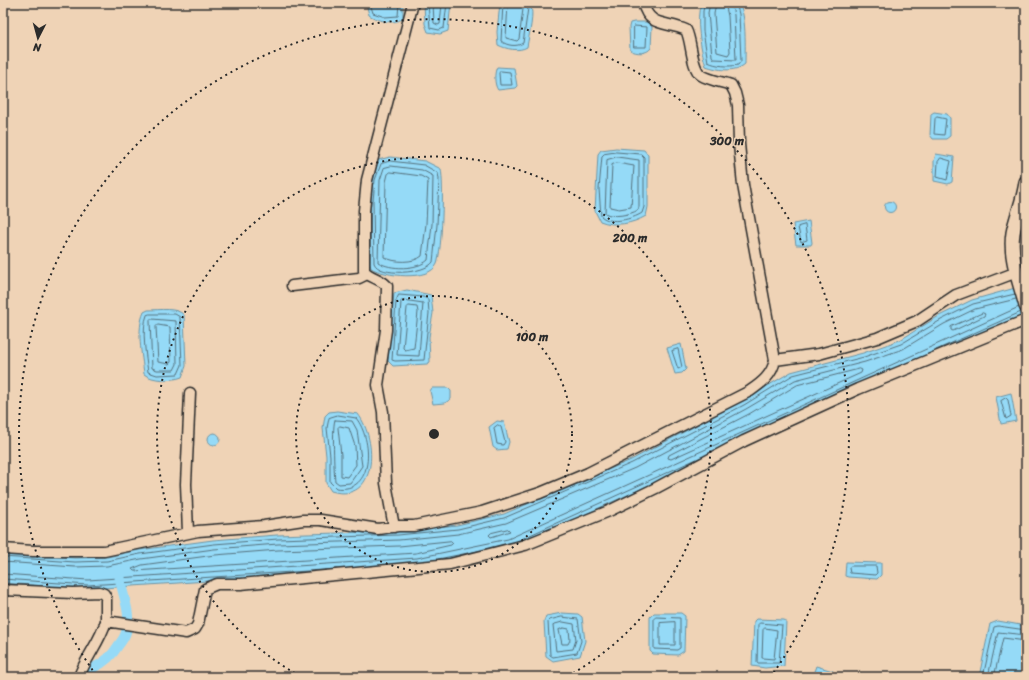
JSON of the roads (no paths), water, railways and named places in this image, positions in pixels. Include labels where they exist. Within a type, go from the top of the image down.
[{"type":"street","points":[[394,527],[386,483],[383,412],[378,385],[386,330],[387,286],[381,279],[367,274],[364,271],[364,211],[367,180],[413,3]]},
{"type":"street","points":[[3,549],[33,551],[104,551],[188,532],[264,526],[303,520],[322,520],[378,529],[414,526],[482,512],[508,505],[588,473],[761,384],[774,368],[776,360],[743,185],[739,144],[738,105],[735,93],[731,85],[701,75],[695,68],[692,46],[686,30],[653,20],[645,13],[643,3]]},
{"type":"street","points":[[1026,182],[1022,205],[1013,234],[1013,249],[1026,306]]},
{"type":"street","points":[[292,286],[359,278],[367,274]]},
{"type":"street","points":[[776,360],[819,354],[877,338],[917,321],[956,295],[1018,275]]},
{"type":"street","points":[[110,622],[180,633],[192,632],[198,624],[205,589],[216,584],[235,584],[450,564],[524,545],[609,512],[744,441],[858,389],[1026,320]]},
{"type":"street","points":[[188,532],[186,484],[190,393]]},
{"type":"street","points":[[3,590],[72,593],[99,592],[104,594],[110,622],[99,642],[88,655],[79,677]]},
{"type":"water","points":[[366,3],[403,3],[403,18],[395,22],[376,19],[369,15]]},
{"type":"water","points":[[424,3],[451,3],[448,31],[440,34],[428,32],[425,24]]},
{"type":"water","points":[[500,3],[530,3],[532,18],[527,47],[524,49],[505,48],[498,45],[497,32]]},
{"type":"water","points":[[738,3],[741,7],[745,32],[745,64],[741,67],[726,70],[706,66],[702,52],[699,26],[699,10],[701,4]]},
{"type":"water","points":[[648,22],[652,27],[651,48],[647,51],[638,53],[630,50],[629,27],[630,23]]},
{"type":"water","points":[[497,67],[514,68],[517,86],[515,88],[498,90],[495,78]]},
{"type":"water","points":[[934,112],[947,114],[950,118],[950,136],[946,139],[933,139],[930,135],[931,114]]},
{"type":"water","points":[[616,148],[644,150],[648,155],[648,207],[646,216],[623,224],[612,224],[600,221],[595,211],[598,154],[601,150]]},
{"type":"water","points":[[936,154],[954,157],[952,182],[948,184],[934,181],[934,161]]},
{"type":"water","points":[[390,157],[425,161],[441,169],[442,217],[439,257],[437,264],[432,270],[425,273],[406,276],[395,275],[371,268],[371,179],[378,160]]},
{"type":"water","points":[[890,201],[894,203],[896,207],[894,211],[890,213],[886,211],[884,207],[886,203]]},
{"type":"water","points":[[809,221],[811,245],[796,245],[793,224]]},
{"type":"water","points":[[1026,285],[1026,314],[511,548],[418,567],[88,589],[3,583],[3,553],[75,558],[107,557],[139,550],[213,540],[277,535],[398,531],[457,525],[504,514],[631,460],[742,401],[791,372],[863,353],[900,340],[939,316],[972,300]]},
{"type":"water","points":[[407,290],[431,295],[433,313],[429,337],[430,362],[427,364],[393,366],[388,361],[394,293]]},
{"type":"water","points":[[148,310],[172,310],[181,312],[184,315],[186,366],[182,377],[162,380],[152,378],[144,374],[140,343],[140,327],[144,312]]},
{"type":"water","points":[[681,344],[686,369],[682,373],[675,374],[667,348]]},
{"type":"water","points":[[432,388],[448,388],[451,391],[451,399],[445,403],[433,404],[430,391]]},
{"type":"water","points":[[1011,393],[1016,421],[1001,424],[996,397]]},
{"type":"water","points":[[337,411],[358,414],[365,425],[371,453],[370,468],[365,480],[358,489],[346,493],[331,491],[326,483],[326,456],[323,428],[325,416],[329,412]]},
{"type":"water","points":[[497,421],[504,422],[509,442],[507,449],[497,450],[493,447],[489,427]]},
{"type":"water","points":[[212,433],[216,433],[220,439],[216,445],[212,445],[208,441],[208,437]]},
{"type":"water","points":[[846,562],[881,563],[881,575],[877,579],[845,576]]},
{"type":"water","points":[[562,613],[578,614],[582,617],[585,641],[580,656],[553,661],[546,656],[544,621],[546,616]]},
{"type":"water","points":[[654,613],[681,613],[685,616],[684,651],[678,655],[653,654],[650,651],[650,617]]},
{"type":"water","points":[[756,619],[786,621],[784,666],[765,668],[752,666],[754,621]]},
{"type":"water","points":[[998,621],[1026,626],[1026,677],[979,677],[990,624]]},
{"type":"water","points":[[816,666],[833,671],[831,677],[812,677]]},
{"type":"waterway","points":[[90,677],[93,668],[101,664],[116,650],[122,641],[128,625],[126,603],[119,574]]}]
